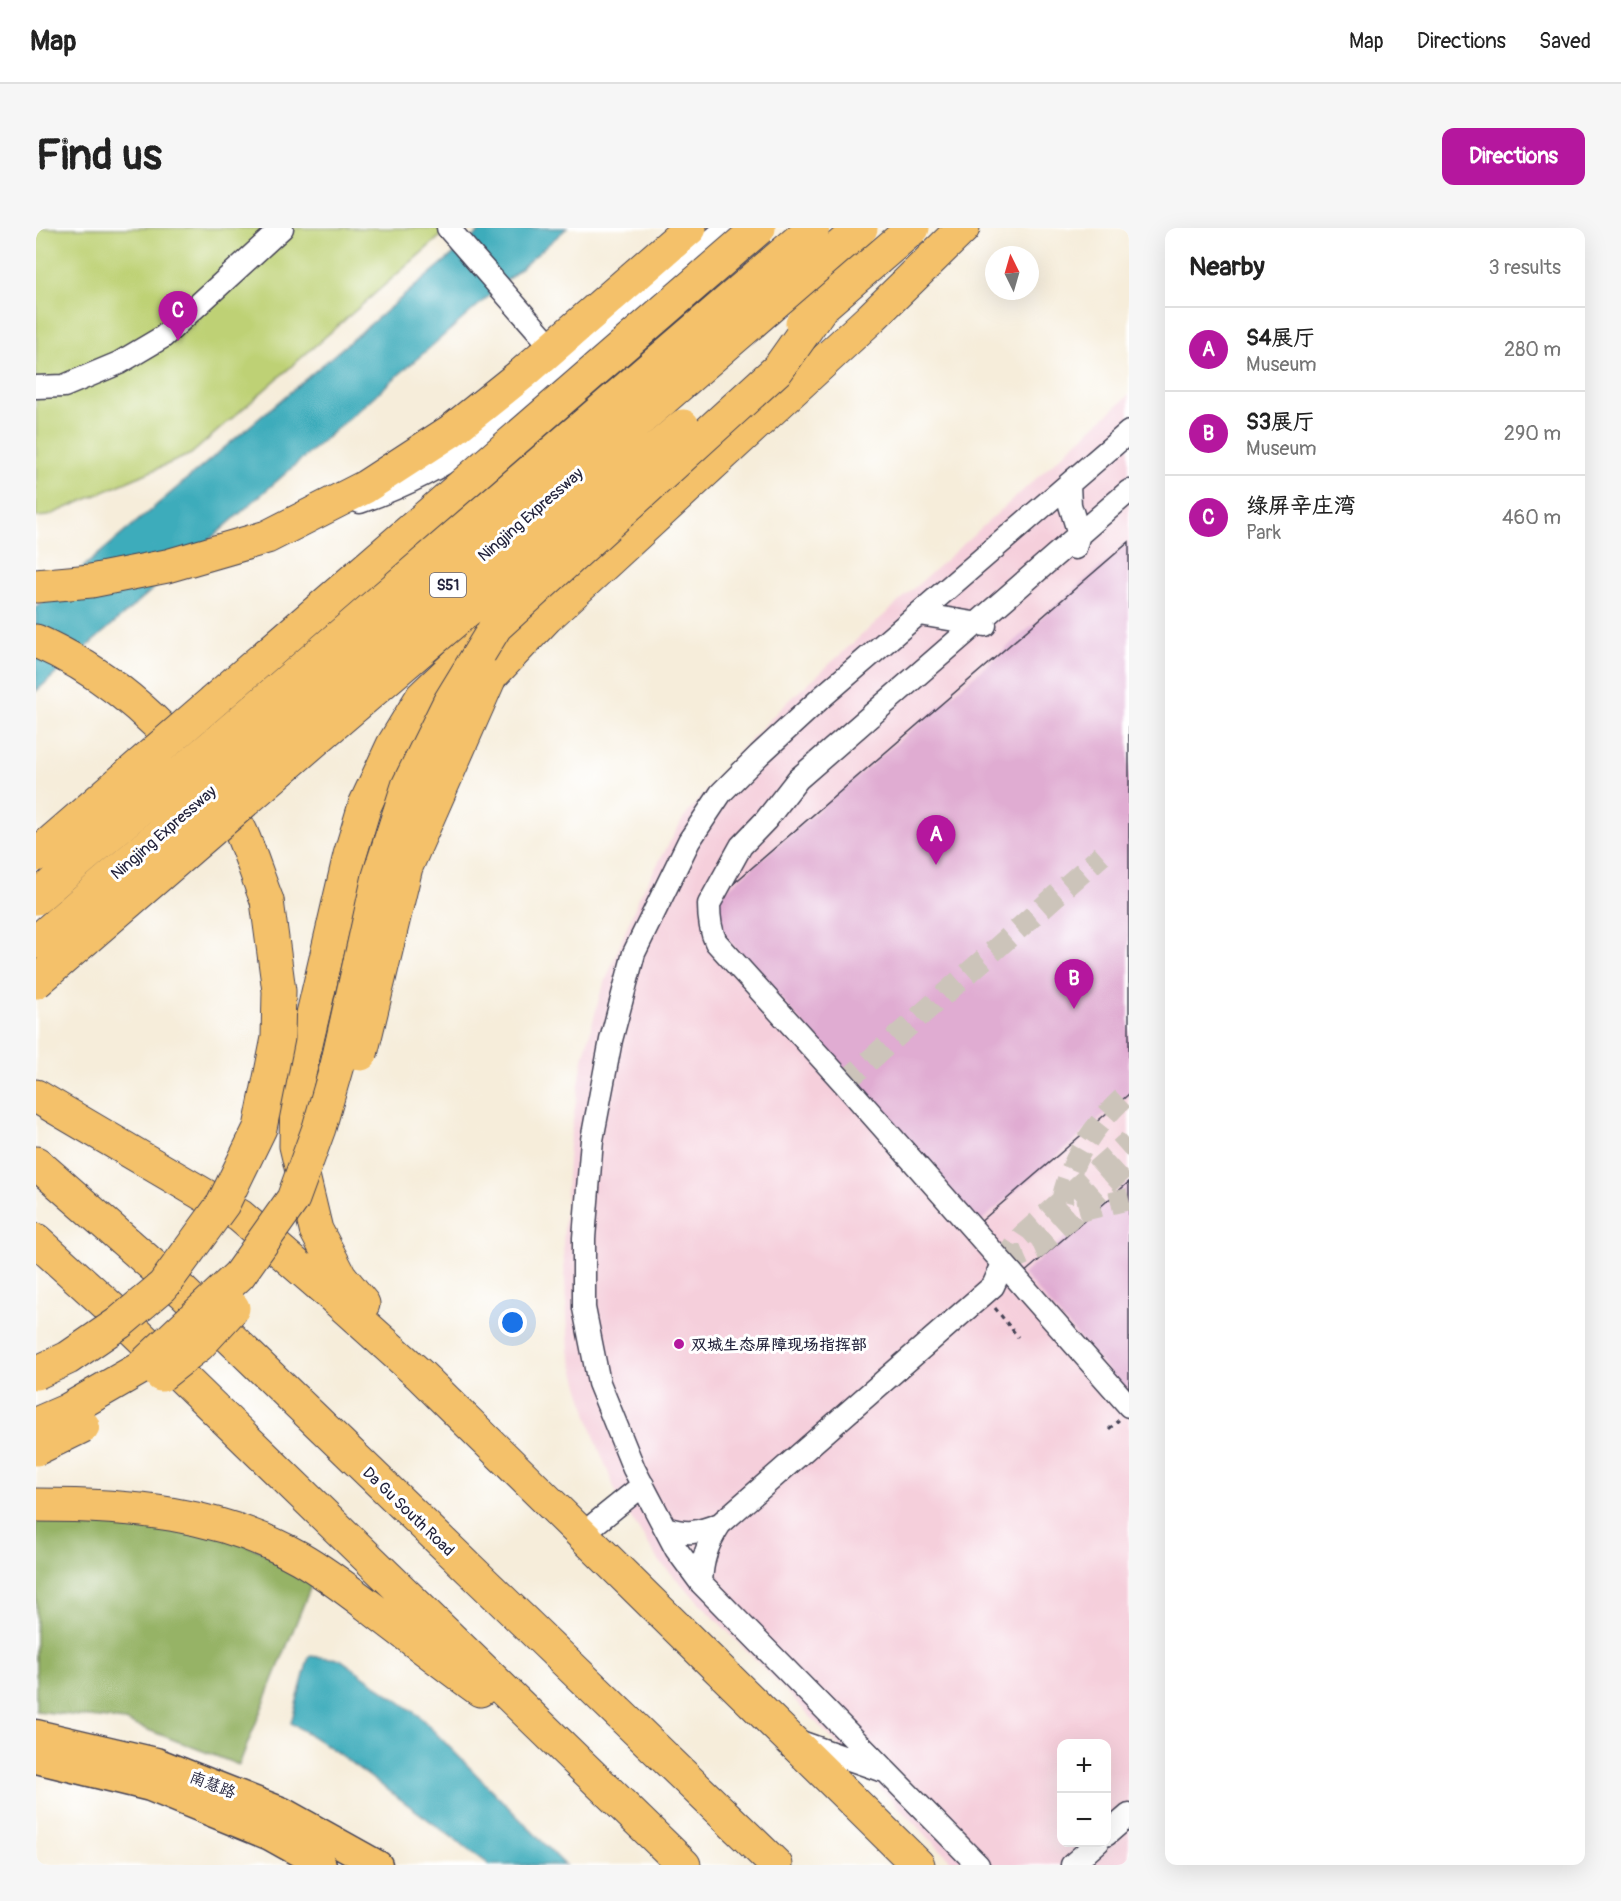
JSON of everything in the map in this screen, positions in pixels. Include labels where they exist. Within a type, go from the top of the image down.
[{"type":"highway","points":[[36,586],[91,581],[167,566],[255,540],[366,487],[452,431],[690,228]]},
{"type":"highway","points":[[36,855],[759,228]]},
{"type":"highway","name":"Ningjing Expressway","points":[[36,898],[813,228]]},
{"type":"highway","name":"Ningjing Expressway","points":[[36,942],[861,228]]},
{"type":"highway","points":[[36,982],[913,228]]},
{"type":"highway","points":[[36,1449],[73,1432],[133,1397],[198,1345],[252,1286],[299,1224],[333,1150],[366,1039],[406,867],[490,677],[547,617],[871,318],[963,228]]},
{"type":"highway","points":[[420,1375],[340,1276],[316,1230],[296,1146],[297,1083],[350,855],[365,805],[393,745],[422,697],[496,626],[778,369],[819,311]]},
{"type":"highway","points":[[36,1424],[66,1412],[139,1369],[238,1275],[293,1199],[319,1128],[334,1076],[379,876],[408,786],[448,703],[496,626]]},
{"type":"highway","points":[[36,641],[64,654],[103,678],[151,717],[200,771],[240,830],[267,901],[279,991],[278,1038],[260,1128],[223,1204],[163,1286],[119,1323],[68,1358],[36,1373]]},
{"type":"highway","points":[[36,1096],[240,1216],[420,1375],[918,1865]]},
{"type":"highway","name":"Da Gu South Road","points":[[36,1162],[183,1292],[776,1865]]},
{"type":"highway","points":[[36,1243],[114,1311],[684,1865]]},
{"type":"highway","points":[[36,1505],[137,1508],[182,1515],[225,1526],[289,1552],[328,1575],[598,1780]]},
{"type":"main road","name":"南慧路","points":[[36,1734],[156,1762],[283,1812],[378,1865]]},
{"type":"main road","name":"南慧路","points":[[36,1760],[150,1787],[270,1836],[322,1865]]},
{"type":"street","points":[[36,387],[64,386],[119,363],[163,337],[282,228]]},
{"type":"street","points":[[255,540],[411,482],[477,443],[726,228]]},
{"type":"street","points":[[453,233],[552,347]]},
{"type":"street","points":[[978,1865],[701,1583],[664,1528],[599,1383],[584,1308],[584,1238],[592,1140],[611,1040],[634,953],[689,841],[721,793],[822,697],[1129,432]]},
{"type":"street","points":[[1069,485],[1070,504],[1079,534],[1072,558]]},
{"type":"street","points":[[1129,490],[803,792],[766,820],[741,846],[709,904],[712,933],[716,942],[844,1083],[1129,1406]]},
{"type":"street","points":[[919,614],[984,626],[1072,558],[1129,508]]},
{"type":"street","points":[[701,1583],[702,1563],[708,1542],[720,1524],[984,1295],[993,1286],[1003,1264]]},
{"type":"street","points":[[581,1535],[643,1485]]},
{"type":"street","points":[[664,1528],[680,1533],[692,1533],[720,1524]]},
{"type":"street","points":[[786,1737],[887,1773]]},
{"type":"street","points":[[1111,1831],[1129,1815]]},
{"type":"street","points":[[1072,1865],[1092,1847]]},
{"type":"path","points":[[984,1295],[1018,1337]]},
{"type":"shaded area","points":[[1129,395],[1129,1865],[955,1865],[661,1563],[619,1500],[594,1436],[569,1351],[563,1245],[569,1145],[583,1059],[600,995],[639,897],[683,819],[732,759],[784,705]]},
{"type":"green space","points":[[36,228],[450,228],[191,454],[48,516],[36,517]]},
{"type":"green space","points":[[133,1515],[228,1536],[315,1576],[239,1765],[125,1721],[36,1711],[36,1517]]},
{"type":"water","points":[[484,228],[567,228],[36,691],[36,607]]},
{"type":"water","points":[[309,1656],[340,1659],[418,1715],[565,1865],[490,1865],[332,1749],[291,1723]]},
{"type":"building","points":[[1129,542],[1129,1094],[979,1223],[703,910]]},
{"type":"building","points":[[1129,1182],[1129,1395],[1023,1274]]},
{"type":"tunnel","points":[[844,1083],[1102,855]]},
{"type":"tunnel","points":[[1062,1201],[1066,1185],[1086,1141],[1129,1093]]},
{"type":"tunnel","points":[[1003,1264],[1022,1236],[1129,1141]]},
{"type":"tunnel","points":[[1004,1263],[1036,1249],[1129,1164]]},
{"type":"tunnel","points":[[1079,1211],[1129,1199]]},
{"type":"place","name":"绿屏辛庄湾","points":[[178,341]]},
{"type":"place","name":"S4展厅","points":[[936,865]]},
{"type":"place","name":"S3展厅","points":[[1074,1009]]},
{"type":"place","name":"双城生态屏障现场指挥部","points":[[679,1344]]}]
